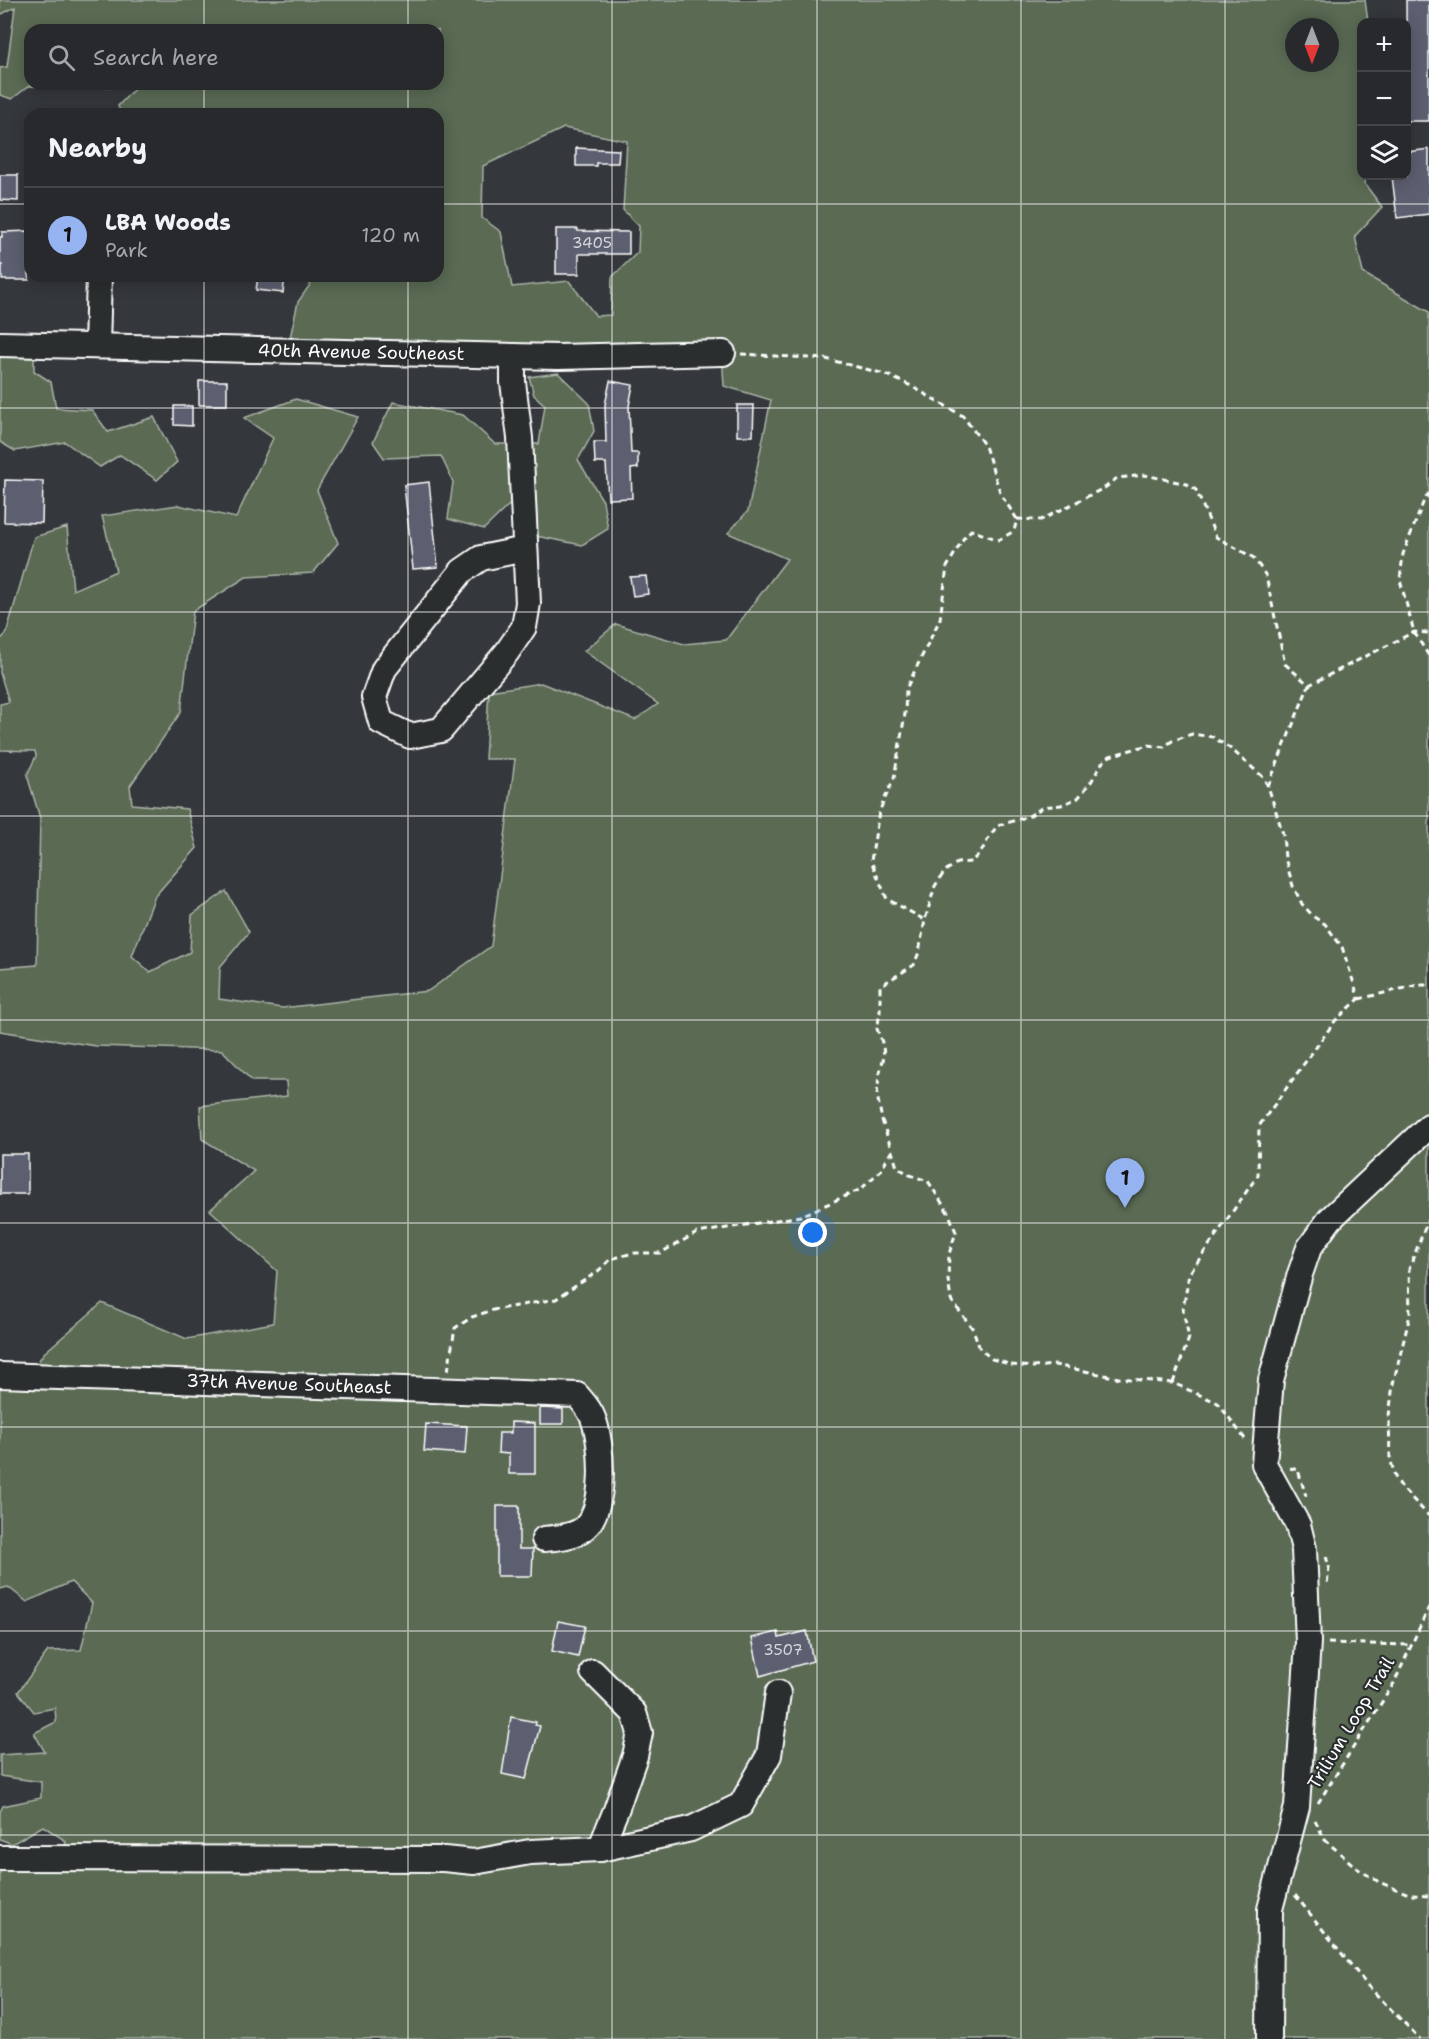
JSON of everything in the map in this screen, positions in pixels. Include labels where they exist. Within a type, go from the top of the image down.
[{"type":"street","points":[[97,346],[99,282]]},
{"type":"street","name":"40th Avenue Southeast","points":[[0,344],[513,356],[723,353]]},
{"type":"street","points":[[513,356],[513,382],[520,438],[528,603],[524,627],[507,652],[441,730],[410,736],[381,722],[374,697],[384,669],[462,571],[482,558],[525,549]]},
{"type":"street","points":[[1269,2039],[1270,1909],[1297,1807],[1308,1642],[1304,1549],[1298,1525],[1264,1464],[1271,1380],[1300,1274],[1310,1248],[1330,1219],[1429,1126]]},
{"type":"street","name":"37th Avenue Southeast","points":[[0,1375],[577,1395],[592,1414],[597,1429],[600,1496],[588,1524],[580,1531],[544,1539]]},
{"type":"street","points":[[592,1672],[634,1713],[640,1733],[635,1756],[600,1849]]},
{"type":"street","points":[[0,1858],[444,1859],[474,1862],[530,1851],[600,1849],[691,1829],[741,1805],[769,1755],[778,1693]]},
{"type":"path","points":[[723,353],[826,359],[885,374],[910,386],[963,416],[985,446],[1001,495],[1017,519],[1014,531],[999,540],[971,531],[963,539],[947,567],[940,619],[906,690],[905,714],[894,778],[879,812],[872,861],[887,899],[925,920]]},
{"type":"path","points":[[1017,519],[1041,520],[1106,487],[1117,478],[1145,475],[1187,484],[1196,490],[1216,537],[1254,558],[1266,576],[1286,664],[1310,685]]},
{"type":"path","points":[[1429,493],[1423,502],[1403,554],[1400,580],[1414,632],[1429,656]]},
{"type":"path","points":[[1268,786],[1310,685],[1414,632],[1429,633]]},
{"type":"path","points":[[1359,999],[1342,947],[1325,924],[1302,904],[1293,886],[1285,858],[1283,834],[1268,786],[1245,761],[1214,737],[1192,734],[1164,747],[1148,745],[1110,756],[1102,763],[1078,798],[1061,805],[1043,807],[1029,816],[998,826],[981,852],[971,862],[957,864],[945,871],[935,885],[914,965],[880,986],[880,1013],[877,1029],[883,1045],[884,1057],[877,1095],[897,1167],[927,1181],[949,1214],[956,1232],[949,1254],[948,1280],[951,1300],[973,1329],[980,1349],[992,1359],[1012,1365],[1033,1367],[1055,1365],[1119,1378],[1173,1383],[1188,1338],[1182,1310],[1189,1274],[1258,1175],[1259,1126],[1335,1021],[1359,999],[1429,984]]},
{"type":"path","points":[[446,1389],[455,1328],[472,1317],[515,1305],[556,1299],[597,1272],[611,1259],[633,1253],[660,1253],[697,1233],[801,1216],[861,1189],[881,1170],[891,1152]]},
{"type":"path","points":[[1429,1217],[1409,1269],[1410,1315],[1393,1384],[1389,1416],[1390,1457],[1395,1477],[1402,1488],[1429,1516]]},
{"type":"path","name":"Trilium Loop Trail","points":[[1429,1607],[1394,1683],[1312,1812],[1324,1840],[1358,1869],[1379,1882],[1411,1895],[1429,1896]]},
{"type":"path","points":[[1308,1642],[1412,1645]]},
{"type":"green space","points":[[0,0],[1365,0],[1367,18],[1357,18],[1357,180],[1365,180],[1364,183],[1382,207],[1355,236],[1363,273],[1429,312],[1429,2039],[0,2039],[0,1858],[63,1858],[66,1841],[43,1826],[12,1844],[0,1839],[0,1812],[3,1806],[41,1798],[41,1782],[0,1776],[0,1755],[45,1752],[34,1733],[56,1722],[55,1708],[34,1712],[18,1692],[48,1651],[81,1650],[92,1603],[71,1582],[27,1602],[8,1587],[0,1589],[0,1375],[29,1375],[44,1353],[102,1303],[187,1339],[273,1323],[277,1271],[210,1210],[254,1171],[202,1139],[200,1106],[287,1096],[286,1081],[252,1081],[222,1050],[96,1046],[0,1031],[0,968],[37,965],[40,818],[27,775],[36,756],[35,751],[0,750],[0,704],[9,702],[0,673],[0,640],[6,634],[34,537],[67,527],[73,590],[116,571],[102,516],[178,505],[236,518],[273,438],[244,418],[296,399],[358,417],[317,490],[338,543],[313,573],[246,577],[193,611],[181,712],[130,786],[132,804],[187,809],[197,848],[155,896],[132,956],[150,972],[190,952],[192,915],[226,891],[249,932],[220,967],[219,999],[282,1008],[428,991],[491,946],[515,759],[485,759],[489,691],[541,683],[635,720],[658,704],[584,651],[616,624],[684,644],[726,640],[787,559],[728,533],[748,511],[771,400],[724,386],[722,353],[287,351],[298,302],[312,282],[444,282],[444,108],[119,108],[118,106],[133,90],[444,90],[444,24],[24,24],[24,90],[12,99],[0,95],[0,68],[7,67],[15,7],[0,15]],"holes":[[[564,128],[627,141],[623,210],[639,226],[638,252],[612,277],[611,315],[596,316],[569,281],[512,287],[501,232],[482,218],[483,166]]]},
{"type":"green space","points":[[0,344],[34,345],[34,371],[51,382],[56,408],[92,410],[108,432],[154,417],[177,462],[157,480],[120,455],[100,467],[65,442],[15,451],[0,442]]},
{"type":"green space","points":[[558,373],[589,403],[594,431],[578,460],[603,501],[608,529],[582,545],[536,536],[509,505],[484,529],[448,519],[453,482],[441,456],[384,458],[373,442],[393,402],[463,415],[495,444],[539,444],[545,405],[534,395],[529,377]]},
{"type":"building","points":[[1406,0],[1429,0],[1429,121],[1411,121],[1411,18],[1406,18]]},
{"type":"building","points":[[576,148],[619,150],[618,163],[576,166]]},
{"type":"building","points":[[1429,149],[1429,214],[1397,218],[1392,180],[1411,180],[1411,151]]},
{"type":"building","points":[[0,175],[18,175],[18,201],[0,200]]},
{"type":"building","points":[[556,229],[629,232],[629,254],[579,254],[579,274],[556,274]]},
{"type":"building","points":[[24,231],[24,280],[2,280],[0,237],[2,237],[2,232]]},
{"type":"building","points":[[257,282],[284,282],[283,293],[256,290]]},
{"type":"building","points":[[199,381],[227,381],[227,405],[199,405]]},
{"type":"building","points":[[610,381],[633,385],[629,406],[631,453],[638,453],[638,468],[631,469],[632,498],[608,499],[606,463],[595,463],[594,442],[606,442],[605,405]]},
{"type":"building","points":[[737,405],[754,405],[753,436],[737,436]]},
{"type":"building","points":[[174,406],[192,406],[192,426],[174,425]]},
{"type":"building","points":[[5,480],[43,481],[42,523],[4,522]]},
{"type":"building","points":[[429,482],[438,567],[413,569],[404,485]]},
{"type":"building","points":[[646,576],[648,594],[633,596],[630,577]]},
{"type":"building","points":[[0,1154],[28,1154],[28,1194],[0,1194]]},
{"type":"building","points":[[540,1408],[563,1409],[563,1424],[540,1424]]},
{"type":"building","points":[[511,1422],[535,1423],[535,1474],[509,1474],[509,1454],[498,1453],[499,1433],[511,1433]]},
{"type":"building","points":[[426,1424],[467,1426],[465,1454],[424,1451]]},
{"type":"building","points":[[497,1506],[519,1506],[519,1549],[533,1549],[532,1576],[497,1576]]},
{"type":"building","points":[[558,1621],[585,1626],[578,1657],[552,1651]]},
{"type":"building","points":[[807,1631],[813,1661],[760,1676],[752,1638],[778,1632],[779,1638]]},
{"type":"building","points":[[511,1717],[536,1722],[535,1725],[540,1726],[526,1779],[502,1774]]},
{"type":"place","name":"LBA Woods","points":[[1125,1208]]}]
